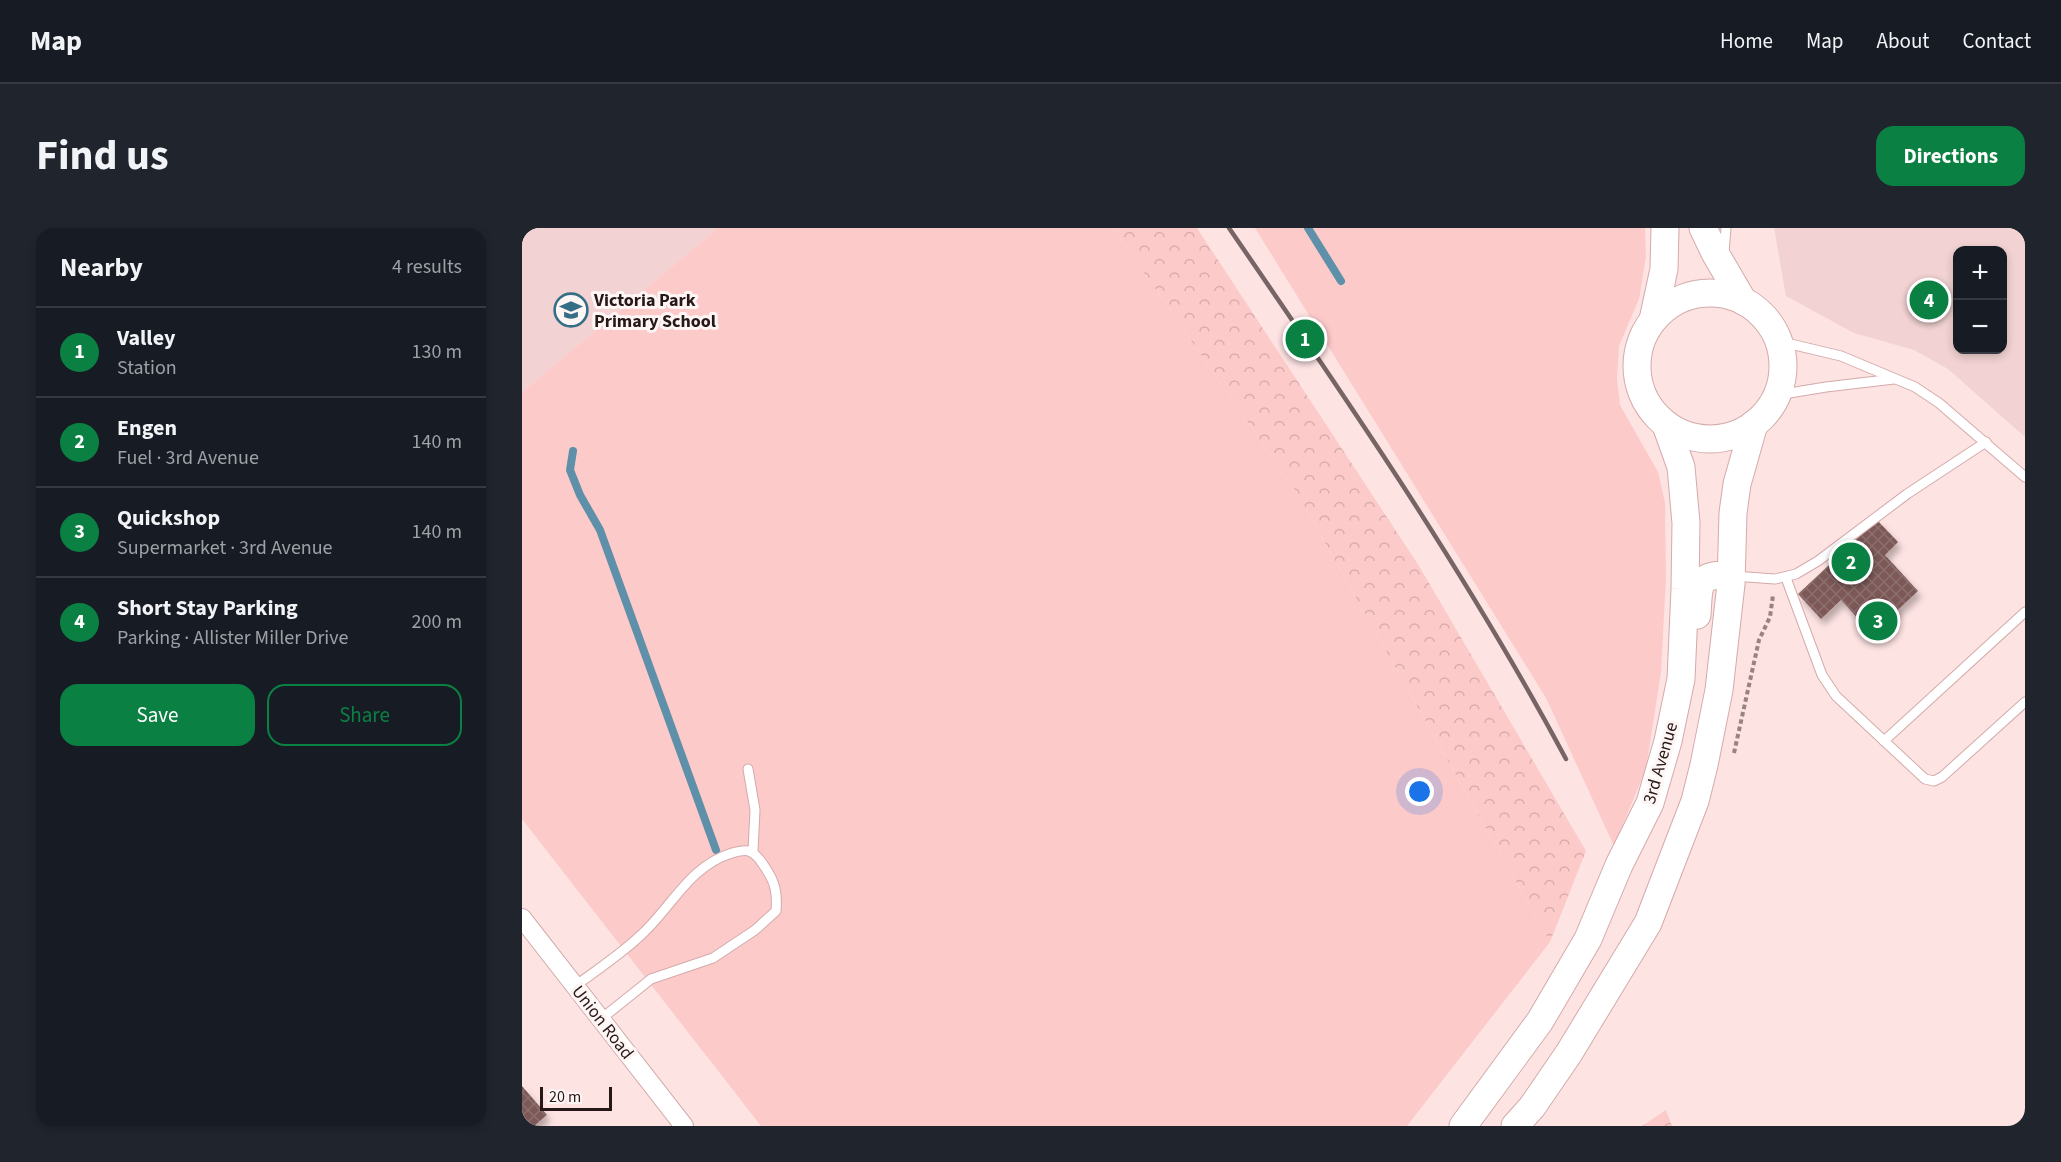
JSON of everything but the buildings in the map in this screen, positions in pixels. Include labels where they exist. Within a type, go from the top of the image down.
[{"type":"street","points":[[1653,320],[1664,269],[1665,228]]},
{"type":"street","points":[[1703,228],[1743,301]]},
{"type":"street","points":[[1704,293],[1724,294],[1743,301],[1770,325],[1778,342],[1782,360],[1782,378],[1777,395],[1767,411],[1754,424],[1734,435],[1711,439],[1687,436],[1666,425],[1650,408],[1640,387],[1636,363],[1641,340],[1653,320],[1667,306],[1685,297],[1704,293]]},
{"type":"street","points":[[1515,1126],[1532,1107],[1569,1053],[1648,922],[1695,801],[1719,690],[1731,575],[1733,513],[1737,484],[1754,424]]},
{"type":"street","name":"3rd Avenue","points":[[1464,1126],[1540,1021],[1588,939],[1619,866],[1650,803],[1668,741],[1681,676],[1686,589],[1686,524],[1681,467],[1666,425]]},
{"type":"street","points":[[1681,676],[1694,633],[1702,582],[1712,575],[1731,575]]},
{"type":"street","name":"Union Road","points":[[522,918],[684,1126]]},
{"type":"lane","points":[[1723,267],[1726,228]]},
{"type":"lane","points":[[1778,342],[1840,356],[1915,387],[1939,403],[2025,477]]},
{"type":"lane","points":[[1777,395],[1896,379]]},
{"type":"lane","points":[[1731,575],[1760,579],[1786,578],[1818,561],[1907,494],[1986,442]]},
{"type":"lane","points":[[1786,578],[1822,675],[1829,687],[1925,779],[1934,781],[1942,777],[2025,702]]},
{"type":"lane","points":[[1884,741],[2025,612]]},
{"type":"lane","points":[[748,770],[755,810],[753,851]]},
{"type":"lane","points":[[575,986],[643,934],[691,876],[707,864],[729,854],[746,849],[753,851],[771,875],[777,896],[776,911],[755,930],[713,958],[651,979],[601,1019]]},
{"type":"shaded area","name":"Victoria Park Primary School","points":[[522,228],[718,228],[522,392]]},
{"type":"shaded area","points":[[1774,228],[2025,228],[2025,437],[1948,369],[1914,350],[1854,333],[1786,296]]},
{"type":"green space","points":[[718,228],[1113,228],[1297,493],[1550,942],[1407,1126],[761,1126],[522,819],[522,392]]},
{"type":"green space","points":[[1113,228],[1197,228],[1419,566],[1586,851],[1550,942],[1297,493]]},
{"type":"green space","points":[[1255,228],[1645,228],[1646,257],[1639,299],[1619,346],[1617,378],[1620,405],[1658,472],[1665,503],[1666,577],[1661,672],[1646,769],[1614,846],[1546,698]]},
{"type":"green space","points":[[1666,1110],[1672,1126],[1642,1126]]},
{"type":"waterway","points":[[1308,228],[1341,281]]},
{"type":"waterway","points":[[573,451],[570,470],[580,495],[600,530],[716,850]]},
{"type":"railway","points":[[1229,228],[1362,423],[1447,555],[1528,690],[1566,759]]},
{"type":"place","name":"Short Stay Parking","points":[[1929,300]]},
{"type":"place","name":"Victoria Park Primary School","points":[[571,310]]},
{"type":"place","name":"Valley","points":[[1305,339]]},
{"type":"place","name":"Engen","points":[[1851,562]]},
{"type":"place","name":"Quickshop","points":[[1878,621]]}]
